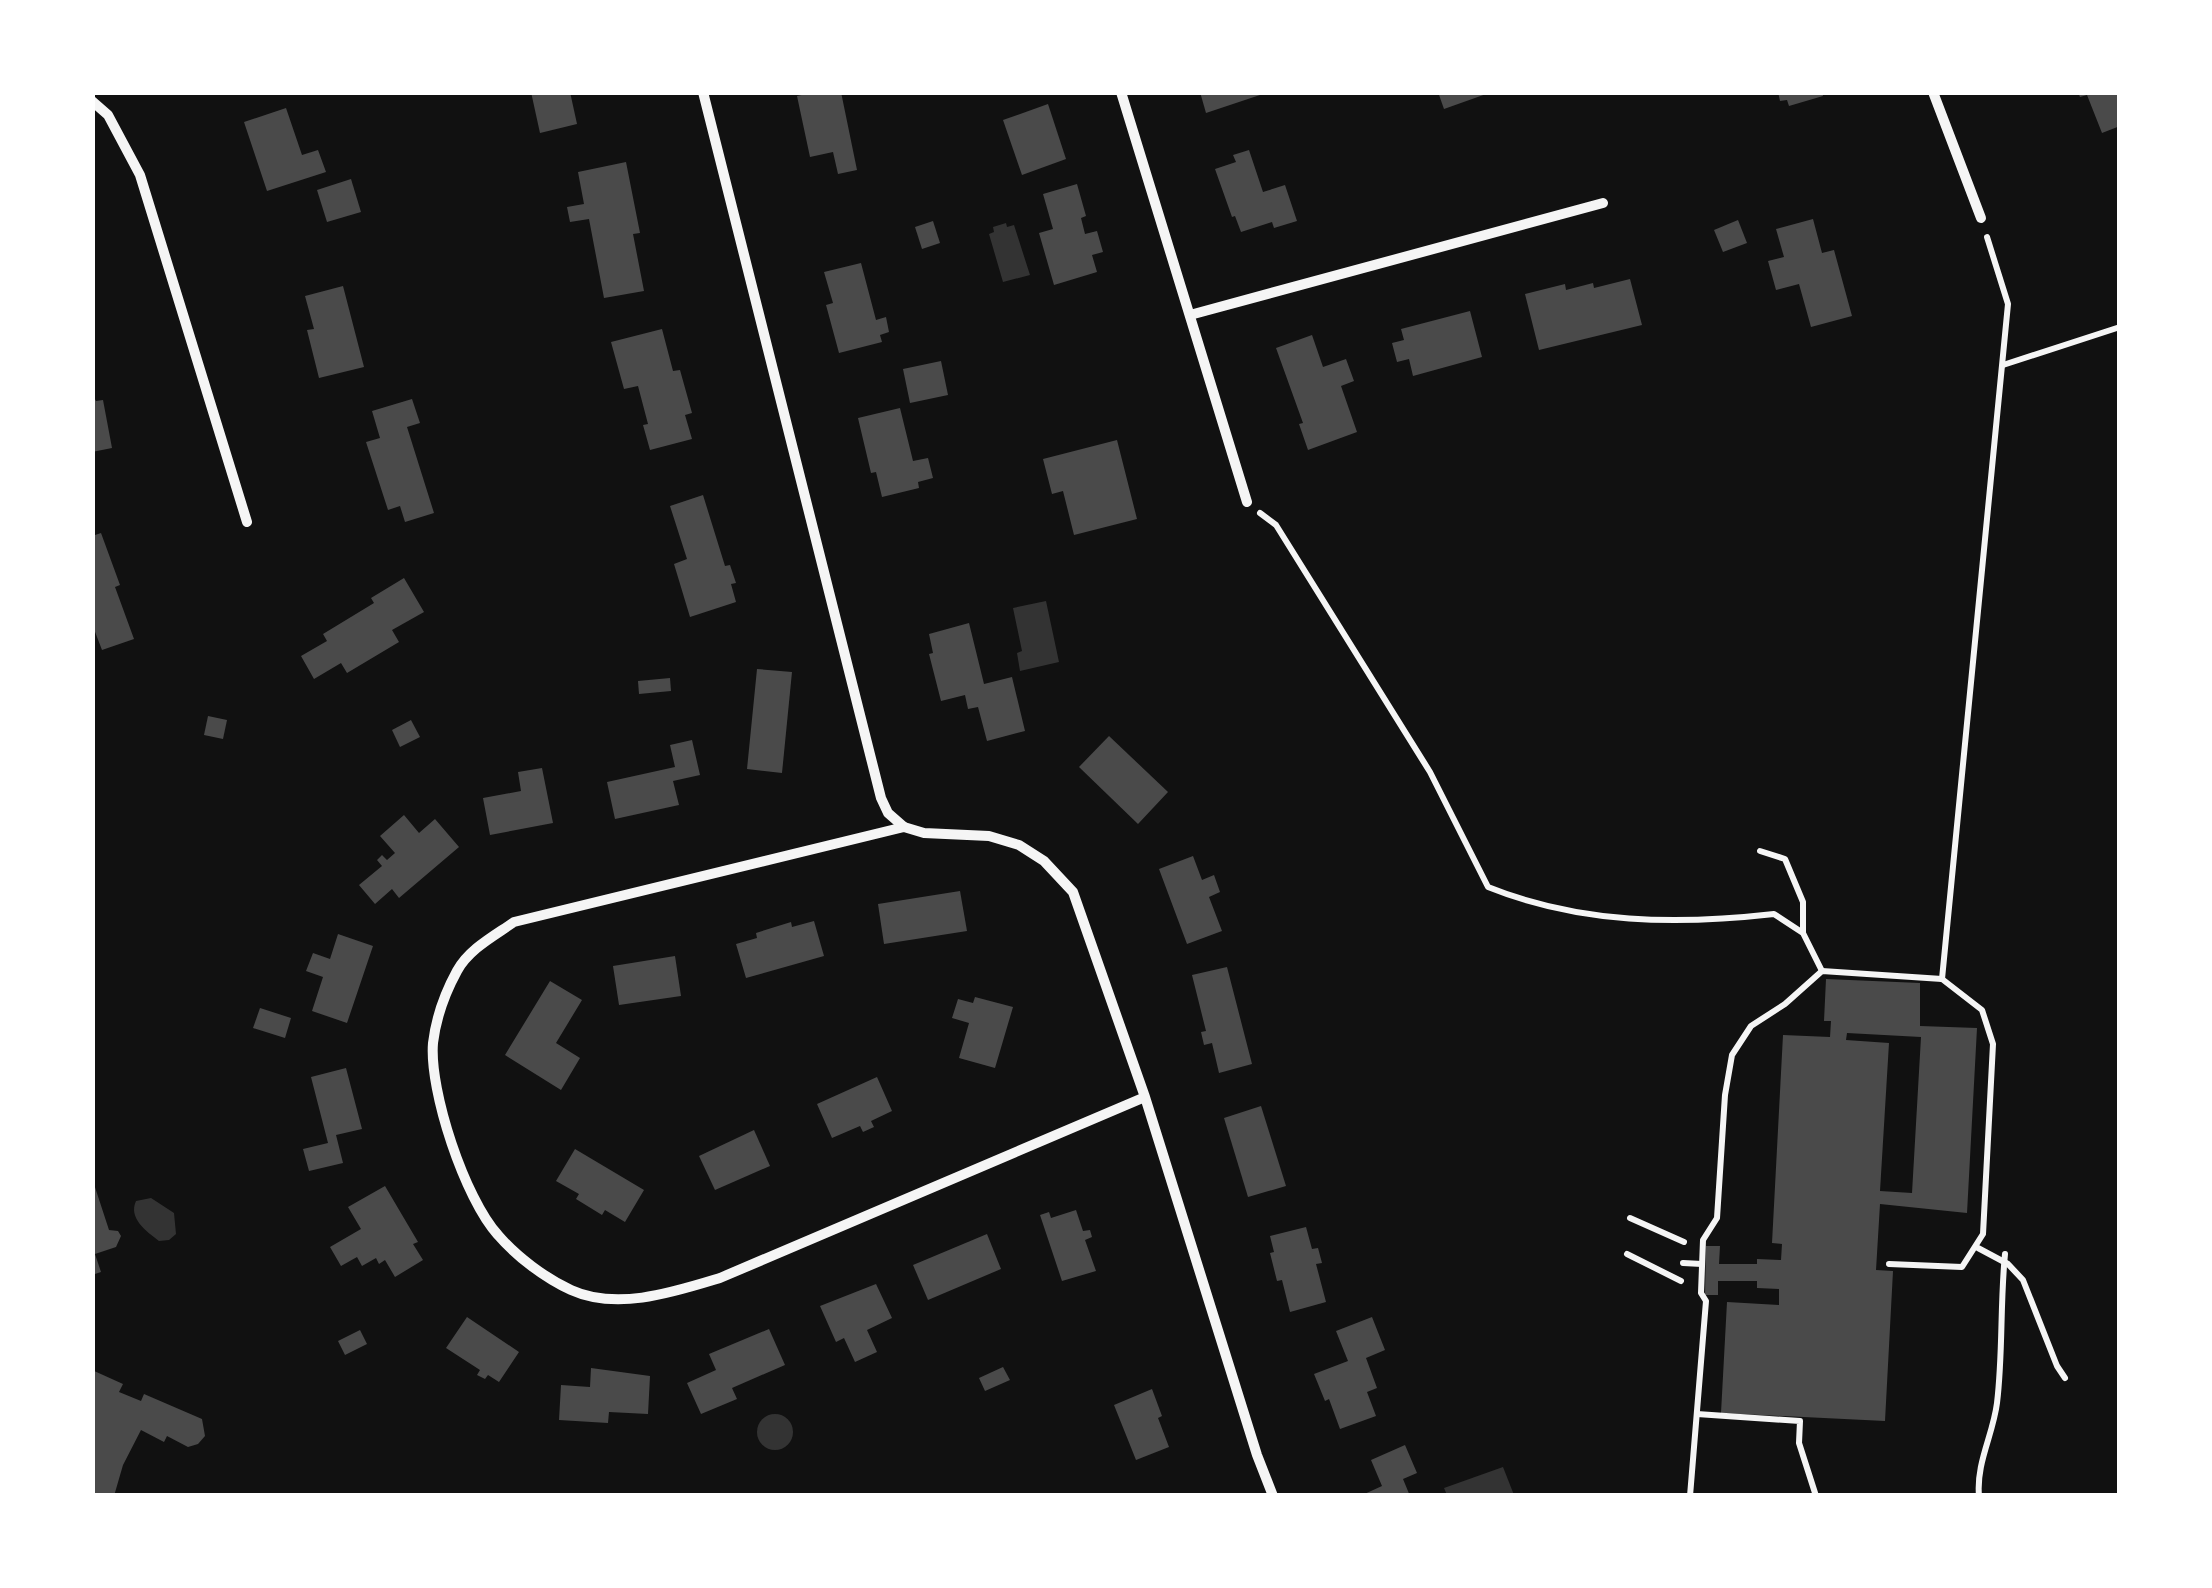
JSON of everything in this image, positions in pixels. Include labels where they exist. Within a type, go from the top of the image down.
[{"type":"street","points":[[703,92],[881,798],[888,813],[904,828],[924,834],[990,836],[1018,846],[1044,861],[1072,892],[1146,1096],[1272,1496]]},
{"type":"street","points":[[1121,92],[1247,502]]},
{"type":"street","points":[[1933,92],[1981,218]]},
{"type":"street","points":[[92,102],[108,115],[140,175],[247,522]]},
{"type":"street","points":[[1190,315],[1603,203]]},
{"type":"street","points":[[904,828],[514,922],[474,950],[458,968],[441,1006],[433,1043],[434,1078],[448,1133],[484,1216],[498,1235],[535,1268],[572,1291],[616,1299],[665,1294],[726,1276],[1146,1096]]},
{"type":"path","points":[[1942,979],[2008,304],[1981,218]]},
{"type":"path","points":[[2003,365],[2120,327]]},
{"type":"path","points":[[1247,502],[1276,525],[1430,772],[1488,887],[1527,903],[1658,922],[1774,914],[1803,933]]},
{"type":"path","points":[[1760,852],[1785,858],[1803,902],[1803,933],[1822,971]]},
{"type":"path","points":[[1690,1496],[1706,1301],[1701,1292],[1703,1240],[1717,1218],[1732,1054],[1752,1026],[1785,1004],[1822,971],[1942,979],[1982,1010],[1993,1044],[1983,1234],[1962,1268],[1889,1264]]},
{"type":"path","points":[[1630,1218],[1684,1242]]},
{"type":"path","points":[[1978,1248],[2004,1258],[2024,1280],[2065,1378]]},
{"type":"path","points":[[1628,1254],[1681,1280]]},
{"type":"path","points":[[1979,1496],[1980,1464],[1996,1413],[2001,1372],[2004,1258]]},
{"type":"path","points":[[1682,1263],[1702,1264]]},
{"type":"path","points":[[1697,1414],[1800,1421],[1799,1443],[1816,1496]]},
{"type":"shaded area","points":[[1006,223],[1007,227],[1014,225],[1030,275],[1003,282],[989,234],[994,232],[993,227]]},
{"type":"shaded area","points":[[1046,601],[1059,662],[1020,671],[1017,653],[1022,651],[1013,608]]},
{"type":"shaded area","points":[[151,1198],[174,1213],[176,1234],[169,1240],[159,1241],[136,1218],[136,1201]]},
{"type":"shaded area","points":[[775,1414],[788,1419],[793,1432],[788,1445],[775,1450],[762,1445],[757,1432],[762,1419]]},
{"type":"shaded area","points":[[1503,1467],[1514,1495],[1447,1495],[1444,1488]]},
{"type":"building","points":[[531,92],[570,92],[577,124],[540,133]]},
{"type":"building","points":[[841,92],[857,170],[838,174],[833,152],[810,157],[797,96]]},
{"type":"building","points":[[1200,92],[1266,92],[1266,93],[1206,113]]},
{"type":"building","points":[[1438,92],[1489,92],[1489,93],[1444,109]]},
{"type":"building","points":[[1778,92],[1822,92],[1823,96],[1789,106],[1787,100],[1780,101]]},
{"type":"building","points":[[2078,92],[2120,92],[2120,126],[2102,133],[2087,95],[2080,97]]},
{"type":"building","points":[[1048,104],[1066,159],[1022,175],[1003,120]]},
{"type":"building","points":[[286,108],[302,155],[318,150],[326,172],[267,191],[244,122]]},
{"type":"building","points":[[1249,150],[1263,192],[1285,185],[1297,221],[1274,228],[1272,222],[1241,232],[1215,169],[1236,162],[1233,155]]},
{"type":"building","points":[[626,162],[640,233],[633,234],[644,291],[604,298],[589,219],[570,222],[567,207],[584,204],[578,172]]},
{"type":"building","points":[[351,179],[361,212],[327,222],[317,190]]},
{"type":"building","points":[[1077,184],[1086,216],[1081,218],[1085,234],[1097,231],[1103,252],[1092,255],[1097,272],[1054,285],[1039,233],[1053,229],[1043,194]]},
{"type":"building","points":[[1813,219],[1822,253],[1834,250],[1852,316],[1811,327],[1799,284],[1776,290],[1768,261],[1784,257],[1776,229]]},
{"type":"building","points":[[1738,220],[1747,243],[1723,252],[1714,230]]},
{"type":"building","points":[[933,221],[940,243],[922,249],[915,227]]},
{"type":"building","points":[[861,263],[876,320],[886,317],[889,332],[880,335],[882,342],[839,353],[826,305],[833,303],[824,272]]},
{"type":"building","points":[[1630,279],[1642,325],[1539,350],[1525,294],[1565,284],[1566,290],[1593,283],[1594,288]]},
{"type":"building","points":[[343,286],[364,367],[319,378],[307,330],[314,329],[305,296]]},
{"type":"building","points":[[1470,311],[1482,357],[1413,376],[1409,359],[1397,362],[1392,343],[1404,340],[1401,329]]},
{"type":"building","points":[[662,329],[673,371],[680,370],[692,413],[685,415],[692,439],[650,450],[638,386],[624,389],[611,342]]},
{"type":"building","points":[[1312,335],[1323,367],[1346,359],[1354,381],[1341,386],[1357,432],[1308,450],[1299,424],[1303,423],[1276,348]]},
{"type":"building","points":[[941,361],[948,395],[910,403],[903,369]]},
{"type":"building","points":[[92,394],[96,401],[103,400],[112,448],[92,452]]},
{"type":"building","points":[[412,399],[420,423],[407,427],[434,513],[405,522],[400,506],[388,510],[366,442],[380,438],[372,411]]},
{"type":"building","points":[[900,408],[913,461],[928,458],[933,478],[918,482],[919,488],[882,497],[876,472],[871,473],[858,418]]},
{"type":"building","points":[[1117,440],[1137,519],[1074,535],[1063,491],[1052,494],[1043,459]]},
{"type":"building","points":[[703,495],[725,566],[730,565],[736,583],[731,584],[736,602],[690,617],[674,564],[687,559],[670,506]]},
{"type":"building","points":[[101,533],[134,639],[102,650],[92,624],[92,536]]},
{"type":"building","points":[[404,578],[424,612],[392,630],[399,642],[347,673],[341,663],[314,679],[301,656],[327,641],[323,634],[374,603],[371,598]]},
{"type":"building","points":[[969,623],[984,684],[1012,677],[1025,731],[987,741],[978,707],[968,709],[965,695],[941,701],[929,654],[933,653],[929,634]]},
{"type":"building","points":[[757,669],[792,672],[782,773],[747,769]]},
{"type":"building","points":[[670,678],[671,691],[639,694],[638,681]]},
{"type":"building","points":[[208,716],[227,720],[223,739],[204,735]]},
{"type":"building","points":[[411,720],[420,737],[400,747],[392,730]]},
{"type":"building","points":[[1109,736],[1168,792],[1138,824],[1079,767]]},
{"type":"building","points":[[692,740],[700,775],[673,781],[679,805],[615,819],[607,782],[675,767],[670,745]]},
{"type":"building","points":[[542,768],[553,823],[490,835],[483,798],[521,791],[518,772]]},
{"type":"building","points":[[404,815],[419,833],[435,819],[459,847],[399,898],[392,889],[375,904],[359,885],[382,866],[377,860],[382,855],[387,860],[395,853],[380,836]]},
{"type":"building","points":[[1193,856],[1202,880],[1214,875],[1220,892],[1209,897],[1222,931],[1187,944],[1159,869]]},
{"type":"building","points":[[960,891],[967,931],[884,944],[878,904]]},
{"type":"building","points":[[814,921],[824,956],[746,978],[736,944],[791,922],[792,927]]},
{"type":"building","points":[[338,934],[373,946],[347,1023],[312,1011],[323,977],[306,971],[313,953],[330,959]]},
{"type":"building","points":[[675,956],[681,996],[619,1005],[613,966]]},
{"type":"building","points":[[1227,967],[1252,1064],[1219,1073],[1212,1043],[1204,1045],[1201,1032],[1206,1031],[1192,975]]},
{"type":"building","points":[[1826,979],[1920,983],[1920,1026],[1977,1028],[1967,1213],[1880,1204],[1876,1270],[1893,1271],[1885,1421],[1721,1413],[1727,1302],[1779,1305],[1779,1289],[1757,1288],[1757,1281],[1718,1281],[1718,1295],[1705,1295],[1706,1246],[1720,1246],[1719,1264],[1781,1260],[1782,1244],[1772,1243],[1783,1035],[1830,1037],[1831,1021],[1824,1021]],"holes":[[[1847,1033],[1921,1037],[1912,1193],[1880,1191],[1889,1043],[1846,1040]]]},
{"type":"building","points":[[550,981],[582,1000],[556,1043],[580,1058],[561,1090],[505,1055]]},
{"type":"building","points":[[975,997],[1013,1007],[995,1068],[959,1058],[969,1023],[952,1018],[958,999],[973,1003]]},
{"type":"building","points":[[260,1008],[291,1018],[285,1038],[253,1028]]},
{"type":"building","points":[[346,1068],[362,1129],[336,1135],[343,1163],[309,1171],[303,1149],[328,1143],[311,1077]]},
{"type":"building","points":[[877,1077],[892,1111],[871,1121],[874,1127],[863,1132],[860,1126],[832,1138],[817,1104]]},
{"type":"building","points":[[1261,1106],[1286,1186],[1248,1197],[1224,1118]]},
{"type":"building","points":[[754,1130],[770,1166],[715,1190],[699,1156]]},
{"type":"building","points":[[575,1149],[644,1190],[625,1222],[605,1210],[602,1215],[576,1199],[579,1194],[556,1181]]},
{"type":"building","points":[[92,1178],[109,1230],[118,1231],[121,1236],[116,1247],[95,1254],[101,1272],[92,1275]]},
{"type":"building","points":[[385,1186],[418,1242],[413,1244],[423,1260],[395,1277],[385,1260],[379,1264],[376,1258],[362,1266],[357,1257],[341,1266],[330,1247],[361,1229],[348,1207]]},
{"type":"building","points":[[1076,1210],[1083,1231],[1090,1230],[1092,1237],[1085,1240],[1096,1271],[1062,1281],[1040,1215],[1049,1212],[1051,1218]]},
{"type":"building","points":[[1306,1227],[1312,1249],[1318,1248],[1322,1263],[1316,1264],[1326,1302],[1290,1312],[1282,1280],[1277,1281],[1270,1236]]},
{"type":"building","points":[[987,1234],[1001,1269],[928,1300],[913,1265]]},
{"type":"building","points":[[876,1284],[892,1318],[867,1330],[877,1352],[855,1362],[844,1338],[836,1342],[820,1306]]},
{"type":"building","points":[[467,1317],[519,1352],[499,1382],[488,1375],[485,1379],[477,1375],[480,1370],[446,1348]]},
{"type":"building","points":[[1372,1317],[1385,1350],[1366,1358],[1377,1388],[1367,1392],[1376,1416],[1340,1429],[1314,1374],[1348,1361],[1336,1331]]},
{"type":"building","points":[[769,1329],[785,1365],[732,1388],[737,1399],[701,1414],[687,1383],[716,1370],[709,1354]]},
{"type":"building","points":[[360,1330],[367,1344],[345,1355],[338,1341]]},
{"type":"building","points":[[1003,1367],[1010,1380],[985,1391],[979,1378]]},
{"type":"building","points":[[591,1368],[650,1376],[648,1414],[609,1412],[608,1423],[559,1420],[561,1385],[590,1387]]},
{"type":"building","points":[[92,1370],[123,1384],[119,1392],[141,1401],[144,1394],[202,1419],[205,1436],[188,1447],[167,1436],[164,1442],[141,1430],[123,1465],[114,1496],[92,1496]]},
{"type":"building","points":[[1152,1389],[1169,1447],[1136,1460],[1114,1405]]},
{"type":"building","points":[[1405,1445],[1417,1473],[1403,1479],[1410,1496],[1360,1496],[1382,1486],[1371,1460]]}]
